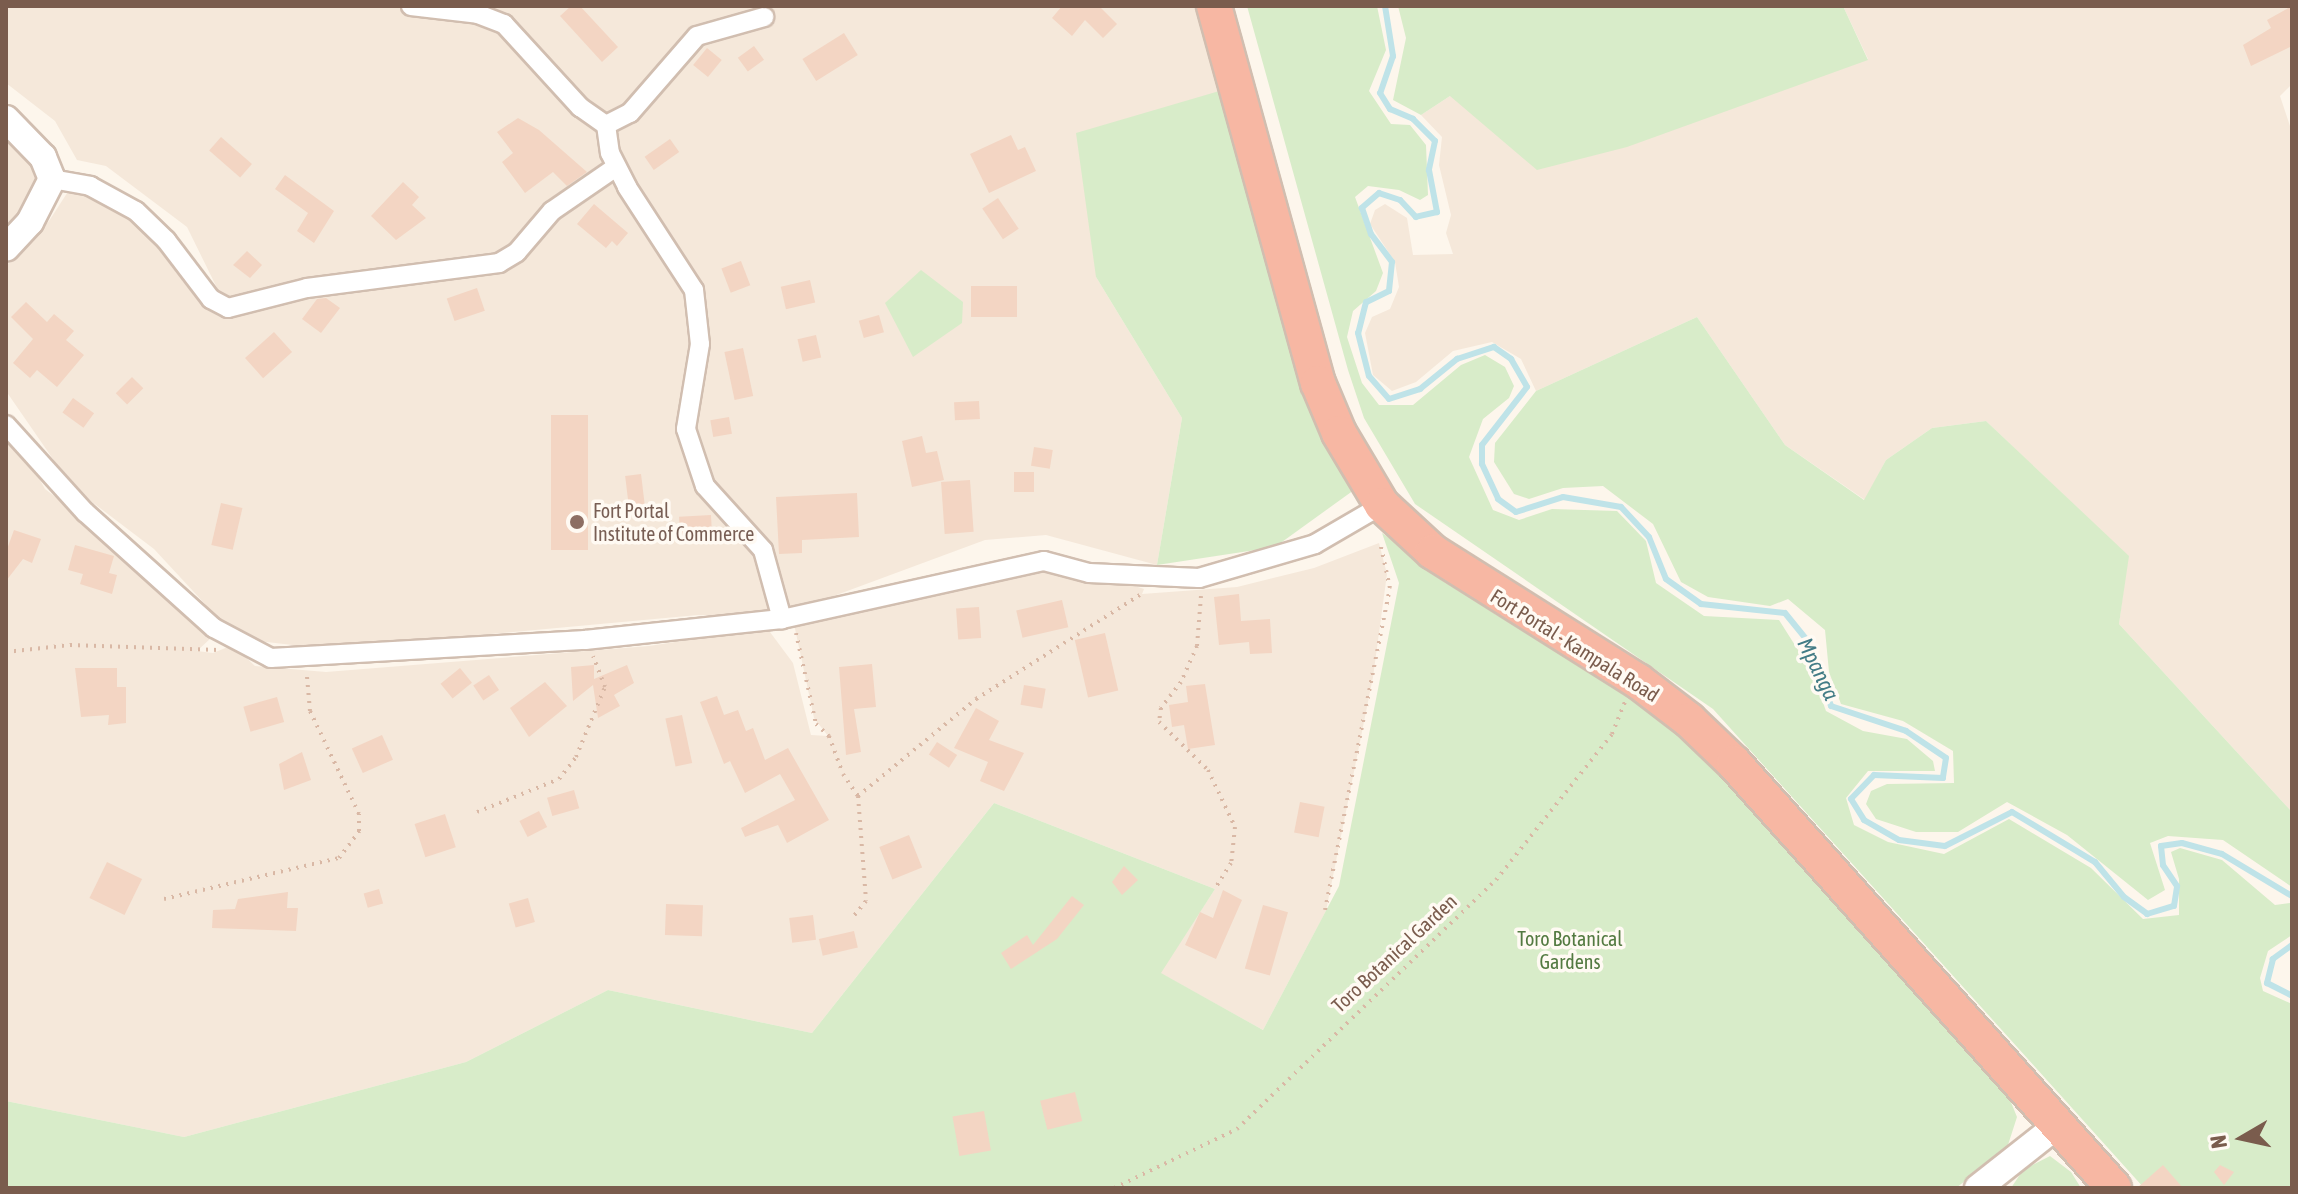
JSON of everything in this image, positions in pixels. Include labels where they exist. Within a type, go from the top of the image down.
[{"type":"highway","name":"Fort Portal - Kampala Road","points":[[1214,6],[1318,383],[1372,511],[1476,581],[1638,681],[1734,763],[2114,1188]]},
{"type":"main road","points":[[6,119],[43,157],[52,179],[30,222],[6,248]]},
{"type":"main road","points":[[1978,1188],[2059,1124]]},
{"type":"street","points":[[411,6],[478,14],[504,24],[580,107],[606,125],[616,167],[694,290],[700,344],[686,429],[705,486],[763,550],[782,619]]},
{"type":"street","points":[[606,125],[630,113],[699,35],[764,17]]},
{"type":"street","points":[[52,179],[90,186],[136,211],[166,240],[211,299],[228,308],[307,288],[499,263],[517,252],[552,211],[616,167]]},
{"type":"street","points":[[6,425],[85,512],[233,641],[271,658],[585,640],[782,619],[1044,561],[1089,573],[1143,578],[1199,578],[1281,558],[1372,511]]},
{"type":"path","points":[[1325,910],[1390,588],[1372,511]]},
{"type":"path","points":[[858,796],[976,699],[1141,594],[1143,578]]},
{"type":"path","points":[[1199,578],[1197,646],[1181,682],[1161,708],[1159,722],[1208,770],[1235,827],[1231,863],[1215,889]]},
{"type":"path","points":[[782,619],[794,624],[816,724],[829,736],[843,774],[858,796],[866,901],[852,918]]},
{"type":"path","points":[[477,812],[559,779],[576,757],[605,687],[585,640]]},
{"type":"path","points":[[6,652],[70,645],[213,653],[233,641]]},
{"type":"path","points":[[164,899],[339,858],[359,831],[359,814],[310,711],[306,658]]},
{"type":"path","name":"Toro Botanical Garden","points":[[1114,1188],[1237,1129],[1496,880],[1612,734],[1638,681]]},
{"type":"shaded area","points":[[6,6],[1209,6],[1233,87],[1096,277],[1182,418],[1157,565],[1046,535],[985,540],[777,617],[698,615],[327,649],[258,641],[218,618],[154,549],[92,502],[55,462],[6,391],[6,266],[49,221],[71,187],[113,195],[169,234],[220,314],[221,296],[187,227],[106,166],[77,160],[55,121],[6,83]]},
{"type":"shaded area","points":[[1843,6],[2292,6],[2292,84],[2280,96],[2292,132],[2292,812],[2119,624],[2128,556],[1986,421],[1932,428],[1886,460],[1865,500],[1785,445],[1697,317],[1536,391],[1521,359],[1492,342],[1453,351],[1416,382],[1392,391],[1373,375],[1365,333],[1372,317],[1390,309],[1399,287],[1395,262],[1370,224],[1375,210],[1385,204],[1407,218],[1413,255],[1453,254],[1446,233],[1451,215],[1439,165],[1442,137],[1421,115],[1450,96],[1868,59]]},
{"type":"shaded area","points":[[6,111],[48,164],[35,201],[6,225]]},
{"type":"shaded area","points":[[6,420],[45,489],[130,554],[211,638],[197,651],[213,653],[233,645],[255,666],[326,672],[649,646],[767,628],[793,663],[811,735],[828,736],[814,718],[794,624],[865,612],[1030,553],[1144,589],[1142,594],[1237,587],[1314,568],[1379,543],[1387,574],[1373,677],[1326,911],[1263,1030],[1160,973],[1215,889],[994,803],[812,1033],[608,990],[466,1062],[184,1137],[6,1101]]},
{"type":"green space","points":[[1247,6],[1377,6],[1386,50],[1369,91],[1391,124],[1410,125],[1426,145],[1428,195],[1420,200],[1399,190],[1368,186],[1355,197],[1383,273],[1376,291],[1353,311],[1347,337],[1362,383],[1379,405],[1413,405],[1461,365],[1485,355],[1505,367],[1514,386],[1509,398],[1483,419],[1469,457],[1493,510],[1519,520],[1552,509],[1617,511],[1646,541],[1656,583],[1704,616],[1779,620],[1812,672],[1826,711],[1863,731],[1907,739],[1933,761],[1935,771],[1868,771],[1846,798],[1854,825],[1888,842],[1944,854],[2009,819],[2091,868],[2143,919],[2179,915],[2179,879],[2171,852],[2180,848],[2222,860],[2275,905],[2290,903],[2292,935],[2268,951],[2260,978],[2263,991],[2292,1004],[2292,1188],[2144,1188],[1713,709],[1415,504],[1364,418]]},
{"type":"green space","points":[[1398,6],[1843,6],[1868,60],[1627,147],[1537,170],[1450,96],[1421,115],[1393,100],[1406,38]]},
{"type":"green space","points":[[1233,87],[1354,490],[1275,547],[1157,565],[1182,418],[1096,277],[1076,133]]},
{"type":"green space","points":[[921,270],[963,302],[962,323],[913,357],[885,303]]},
{"type":"green space","points":[[1697,317],[1785,445],[1864,500],[1886,460],[1932,428],[1986,421],[2129,556],[2119,624],[2292,812],[2292,887],[2223,840],[2168,836],[2150,843],[2165,890],[2148,900],[2067,835],[2007,802],[1958,832],[1916,832],[1876,819],[1866,804],[1871,791],[1887,784],[1954,783],[1953,751],[1903,721],[1841,704],[1829,672],[1825,630],[1788,599],[1770,606],[1708,597],[1681,582],[1653,524],[1603,486],[1563,488],[1529,499],[1514,494],[1494,462],[1495,443],[1536,391]]},
{"type":"green space","name":"Toro Botanical Gardens","points":[[1382,533],[1495,614],[1632,692],[1705,746],[2006,1090],[2017,1117],[2007,1148],[1956,1188],[6,1188],[6,1101],[184,1137],[466,1062],[608,990],[812,1033],[994,803],[1215,889],[1161,973],[1263,1030],[1339,886],[1399,583]]},
{"type":"green space","points":[[2050,1156],[2071,1172],[2081,1188],[2011,1188],[2023,1170]]},
{"type":"building","points":[[571,6],[580,6],[618,47],[602,62],[560,16]]},
{"type":"building","points":[[1062,6],[1099,6],[1117,24],[1103,38],[1085,20],[1072,36],[1052,18]]},
{"type":"building","points":[[2292,6],[2292,46],[2251,66],[2243,45],[2271,28],[2267,20]]},
{"type":"building","points":[[844,33],[858,55],[816,81],[802,59]]},
{"type":"building","points":[[754,46],[764,60],[748,72],[738,58]]},
{"type":"building","points":[[707,48],[722,60],[708,77],[693,65]]},
{"type":"building","points":[[518,118],[539,130],[587,172],[567,186],[553,172],[525,193],[502,162],[513,153],[497,132]]},
{"type":"building","points":[[1011,135],[1018,150],[1025,147],[1036,171],[989,193],[970,154]]},
{"type":"building","points":[[221,137],[252,164],[240,177],[209,151]]},
{"type":"building","points":[[670,139],[679,152],[654,170],[645,157]]},
{"type":"building","points":[[285,175],[334,211],[314,243],[297,231],[308,213],[275,189]]},
{"type":"building","points":[[403,182],[419,197],[412,205],[426,218],[396,240],[371,216]]},
{"type":"building","points":[[998,198],[1019,229],[1003,239],[982,209]]},
{"type":"building","points":[[594,204],[628,233],[617,246],[612,241],[606,248],[577,224]]},
{"type":"building","points":[[247,251],[262,265],[250,278],[233,265]]},
{"type":"building","points":[[741,261],[750,285],[731,293],[721,269]]},
{"type":"building","points":[[810,280],[815,302],[786,309],[781,287]]},
{"type":"building","points":[[971,286],[1017,286],[1017,317],[971,317]]},
{"type":"building","points":[[477,288],[485,311],[455,321],[447,298]]},
{"type":"building","points":[[326,298],[340,308],[321,333],[302,319],[317,299]]},
{"type":"building","points":[[26,302],[47,322],[54,314],[74,331],[66,340],[84,355],[57,387],[37,370],[30,378],[13,363],[33,339],[11,317]]},
{"type":"building","points":[[879,315],[884,332],[864,338],[859,321]]},
{"type":"building","points":[[274,332],[292,352],[263,378],[245,358]]},
{"type":"building","points":[[816,335],[821,357],[803,362],[797,339]]},
{"type":"building","points":[[743,348],[753,396],[735,400],[724,352]]},
{"type":"building","points":[[132,377],[143,388],[127,405],[116,393]]},
{"type":"building","points":[[73,398],[94,413],[83,428],[62,413]]},
{"type":"building","points":[[979,401],[980,419],[955,420],[954,402]]},
{"type":"building","points":[[551,415],[588,415],[588,550],[551,550]]},
{"type":"building","points":[[729,417],[732,434],[713,437],[710,420]]},
{"type":"building","points":[[922,436],[926,453],[937,451],[944,480],[912,487],[902,441]]},
{"type":"building","points":[[1034,447],[1053,450],[1050,469],[1031,466]]},
{"type":"building","points":[[1014,472],[1034,472],[1034,492],[1014,492]]},
{"type":"building","points":[[641,474],[645,508],[629,510],[625,476]]},
{"type":"building","points":[[970,480],[974,532],[945,534],[941,482]]},
{"type":"building","points":[[857,493],[859,537],[802,540],[802,553],[779,554],[776,497]]},
{"type":"building","points":[[221,503],[242,508],[233,550],[211,545]]},
{"type":"building","points":[[711,515],[712,536],[680,538],[679,517]]},
{"type":"building","points":[[14,530],[41,539],[32,563],[23,559],[6,581],[6,552]]},
{"type":"building","points":[[75,545],[114,556],[109,573],[117,575],[112,594],[80,584],[83,574],[68,570]]},
{"type":"building","points":[[1239,594],[1241,621],[1270,619],[1272,653],[1250,654],[1249,642],[1219,645],[1214,597]]},
{"type":"building","points":[[1062,600],[1068,627],[1023,638],[1016,611]]},
{"type":"building","points":[[979,607],[981,638],[958,640],[956,609]]},
{"type":"building","points":[[1105,633],[1118,690],[1088,697],[1075,640]]},
{"type":"building","points":[[872,664],[876,707],[854,709],[861,752],[846,755],[839,667]]},
{"type":"building","points":[[594,665],[594,679],[627,665],[634,683],[614,695],[620,706],[598,718],[593,685],[573,701],[571,667]]},
{"type":"building","points":[[75,668],[117,668],[117,687],[126,687],[126,723],[108,725],[109,715],[81,717]]},
{"type":"building","points":[[460,668],[472,683],[453,698],[441,684]]},
{"type":"building","points":[[489,675],[499,690],[483,701],[473,686]]},
{"type":"building","points":[[545,682],[567,706],[529,737],[510,708]]},
{"type":"building","points":[[1205,684],[1215,745],[1188,749],[1184,725],[1172,727],[1169,705],[1188,702],[1186,686]]},
{"type":"building","points":[[1024,685],[1046,689],[1042,709],[1021,705]]},
{"type":"building","points":[[717,696],[724,715],[738,710],[746,731],[753,728],[765,760],[788,748],[829,820],[787,843],[778,825],[745,837],[741,828],[795,800],[780,774],[745,793],[730,761],[724,764],[700,702]]},
{"type":"building","points":[[277,697],[284,722],[251,732],[243,707]]},
{"type":"building","points":[[976,708],[999,721],[989,740],[1024,753],[1004,791],[980,781],[988,762],[954,748]]},
{"type":"building","points":[[682,715],[692,763],[676,766],[665,719]]},
{"type":"building","points":[[382,735],[393,760],[363,773],[352,748]]},
{"type":"building","points":[[937,742],[957,755],[949,768],[929,755]]},
{"type":"building","points":[[302,752],[311,780],[284,790],[279,764]]},
{"type":"building","points":[[574,790],[579,808],[552,816],[547,798]]},
{"type":"building","points":[[1300,802],[1325,807],[1319,837],[1294,832]]},
{"type":"building","points":[[539,811],[547,827],[528,837],[519,821]]},
{"type":"building","points":[[445,814],[456,847],[425,857],[415,824]]},
{"type":"building","points":[[909,835],[922,867],[892,879],[879,847]]},
{"type":"building","points":[[107,862],[142,879],[125,915],[89,898]]},
{"type":"building","points":[[1124,866],[1138,880],[1122,895],[1112,882]]},
{"type":"building","points":[[379,889],[383,903],[368,908],[364,893]]},
{"type":"building","points":[[1223,890],[1242,900],[1216,959],[1185,945],[1200,912],[1213,918]]},
{"type":"building","points":[[288,892],[287,908],[298,908],[296,931],[212,928],[213,910],[235,909],[238,899]]},
{"type":"building","points":[[1072,896],[1084,905],[1057,939],[1011,969],[1001,953],[1027,935],[1033,945]]},
{"type":"building","points":[[528,898],[535,922],[516,928],[509,904]]},
{"type":"building","points":[[666,904],[703,905],[702,936],[665,935]]},
{"type":"building","points":[[1263,905],[1288,912],[1270,976],[1245,968]]},
{"type":"building","points":[[813,915],[816,940],[792,943],[789,918]]},
{"type":"building","points":[[854,931],[858,948],[823,956],[819,939]]},
{"type":"building","points":[[1075,1092],[1082,1121],[1047,1130],[1040,1101]]},
{"type":"building","points":[[984,1111],[991,1150],[959,1156],[952,1117]]},
{"type":"building","points":[[2163,1165],[2183,1188],[2137,1188]]},
{"type":"building","points":[[2220,1165],[2234,1172],[2224,1185],[2214,1172]]},
{"type":"waterway","name":"Mpanga","points":[[1385,6],[1393,56],[1380,93],[1390,109],[1413,119],[1435,141],[1429,170],[1437,212],[1416,217],[1400,200],[1379,193],[1362,208],[1371,234],[1392,262],[1389,291],[1366,302],[1358,333],[1369,376],[1389,399],[1420,389],[1457,359],[1494,347],[1511,359],[1527,387],[1482,445],[1482,464],[1498,499],[1516,512],[1563,497],[1621,507],[1649,537],[1666,579],[1701,604],[1785,613],[1808,641],[1831,706],[1906,731],[1946,758],[1943,778],[1874,775],[1851,799],[1864,820],[1899,840],[1945,846],[2012,812],[2095,862],[2124,897],[2147,914],[2174,906],[2177,886],[2163,865],[2161,846],[2182,843],[2222,854],[2292,896]]},
{"type":"waterway","name":"Mpanga","points":[[2292,945],[2273,959],[2267,983],[2292,996]]},
{"type":"place","name":"Fort Portal Institute of Commerce","points":[[577,522]]}]
